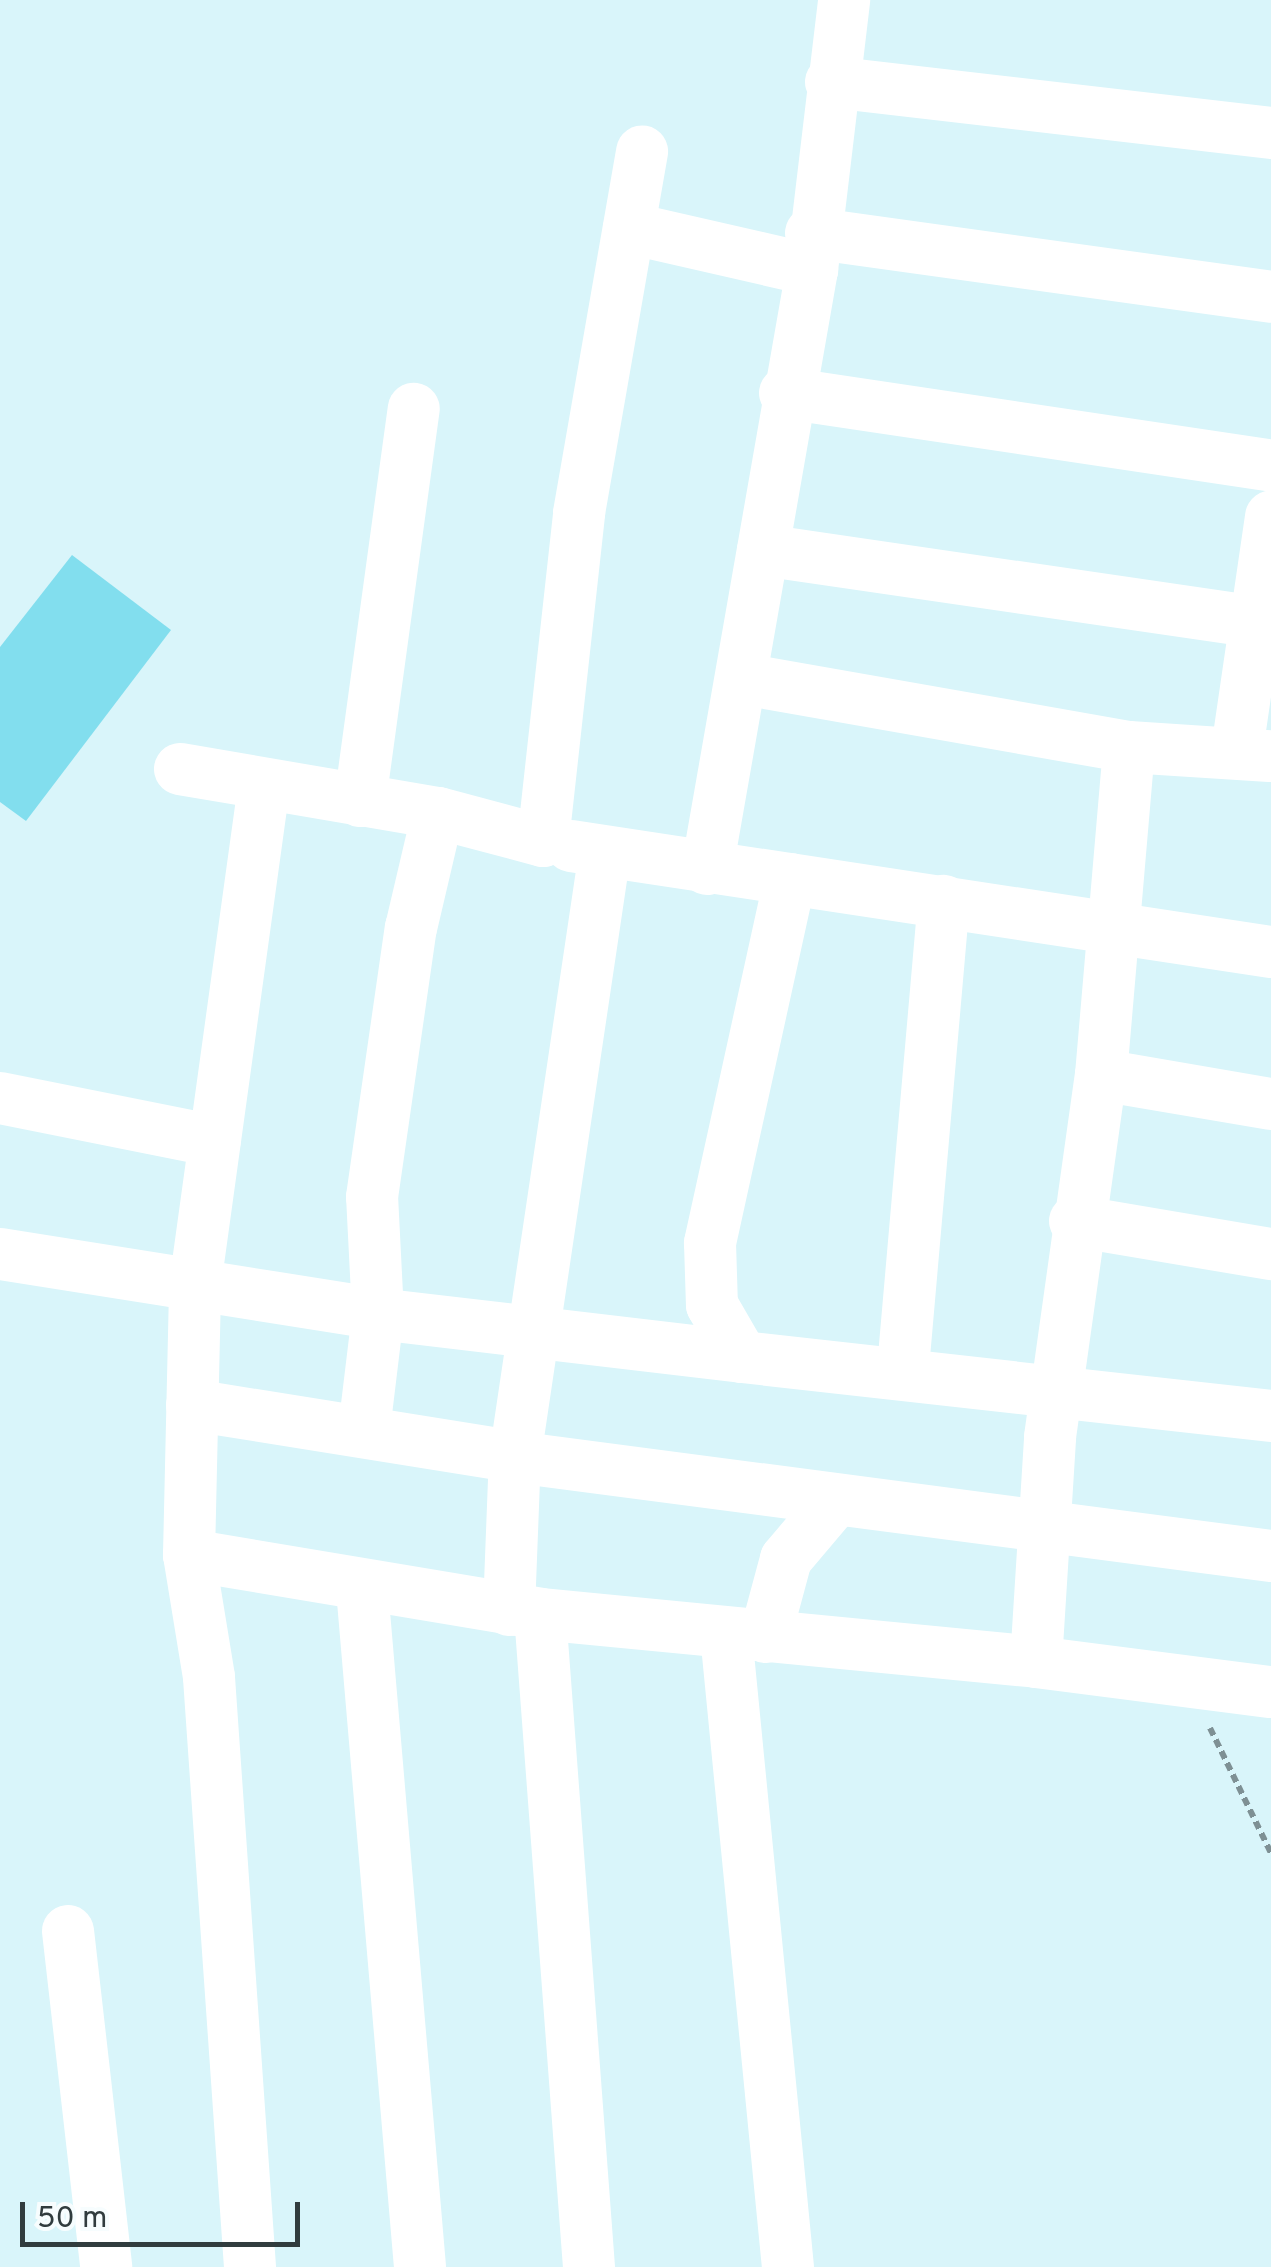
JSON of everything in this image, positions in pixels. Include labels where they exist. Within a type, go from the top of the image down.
[{"type":"street","points":[[707,869],[744,679],[784,393],[812,251],[844,0]]},
{"type":"street","points":[[831,82],[1271,133]]},
{"type":"street","points":[[543,841],[579,512],[642,151]]},
{"type":"street","points":[[629,228],[812,251],[1271,298]]},
{"type":"street","points":[[784,393],[1271,466]]},
{"type":"street","points":[[360,801],[414,409]]},
{"type":"street","points":[[744,679],[1129,747],[1254,754],[1271,516]]},
{"type":"street","points":[[763,550],[1263,623]]},
{"type":"street","points":[[1036,1662],[1042,1529],[1055,1387],[1075,1222],[1101,1075],[1129,747]]},
{"type":"street","points":[[180,770],[438,812],[543,841],[605,852],[1271,952]]},
{"type":"street","points":[[250,2267],[209,1677],[188,1555],[195,1285],[264,786]]},
{"type":"street","points":[[364,1430],[378,1314],[372,1197],[388,1048],[438,812]]},
{"type":"street","points":[[588,2267],[524,1612],[514,1457],[605,852]]},
{"type":"street","points":[[742,1357],[712,1305],[710,1243],[790,878]]},
{"type":"street","points":[[903,1368],[944,902]]},
{"type":"street","points":[[1101,1075],[1271,1104]]},
{"type":"street","points":[[0,1098],[215,1141]]},
{"type":"street","points":[[1075,1222],[1271,1254]]},
{"type":"street","points":[[0,1254],[378,1314],[742,1357],[903,1368],[1271,1416]]},
{"type":"street","points":[[192,1405],[514,1457],[1271,1556]]},
{"type":"street","points":[[788,2267],[746,1635],[786,1559],[835,1501]]},
{"type":"street","points":[[188,1555],[362,1589],[524,1612],[1036,1662],[1271,1692]]},
{"type":"street","points":[[362,1589],[420,2267]]},
{"type":"street","points":[[68,1931],[106,2267]]},
{"type":"path","points":[[1187,1680],[1271,1853]]},
{"type":"shaded area","points":[[72,555],[171,630],[26,821],[0,802],[0,647]]}]
